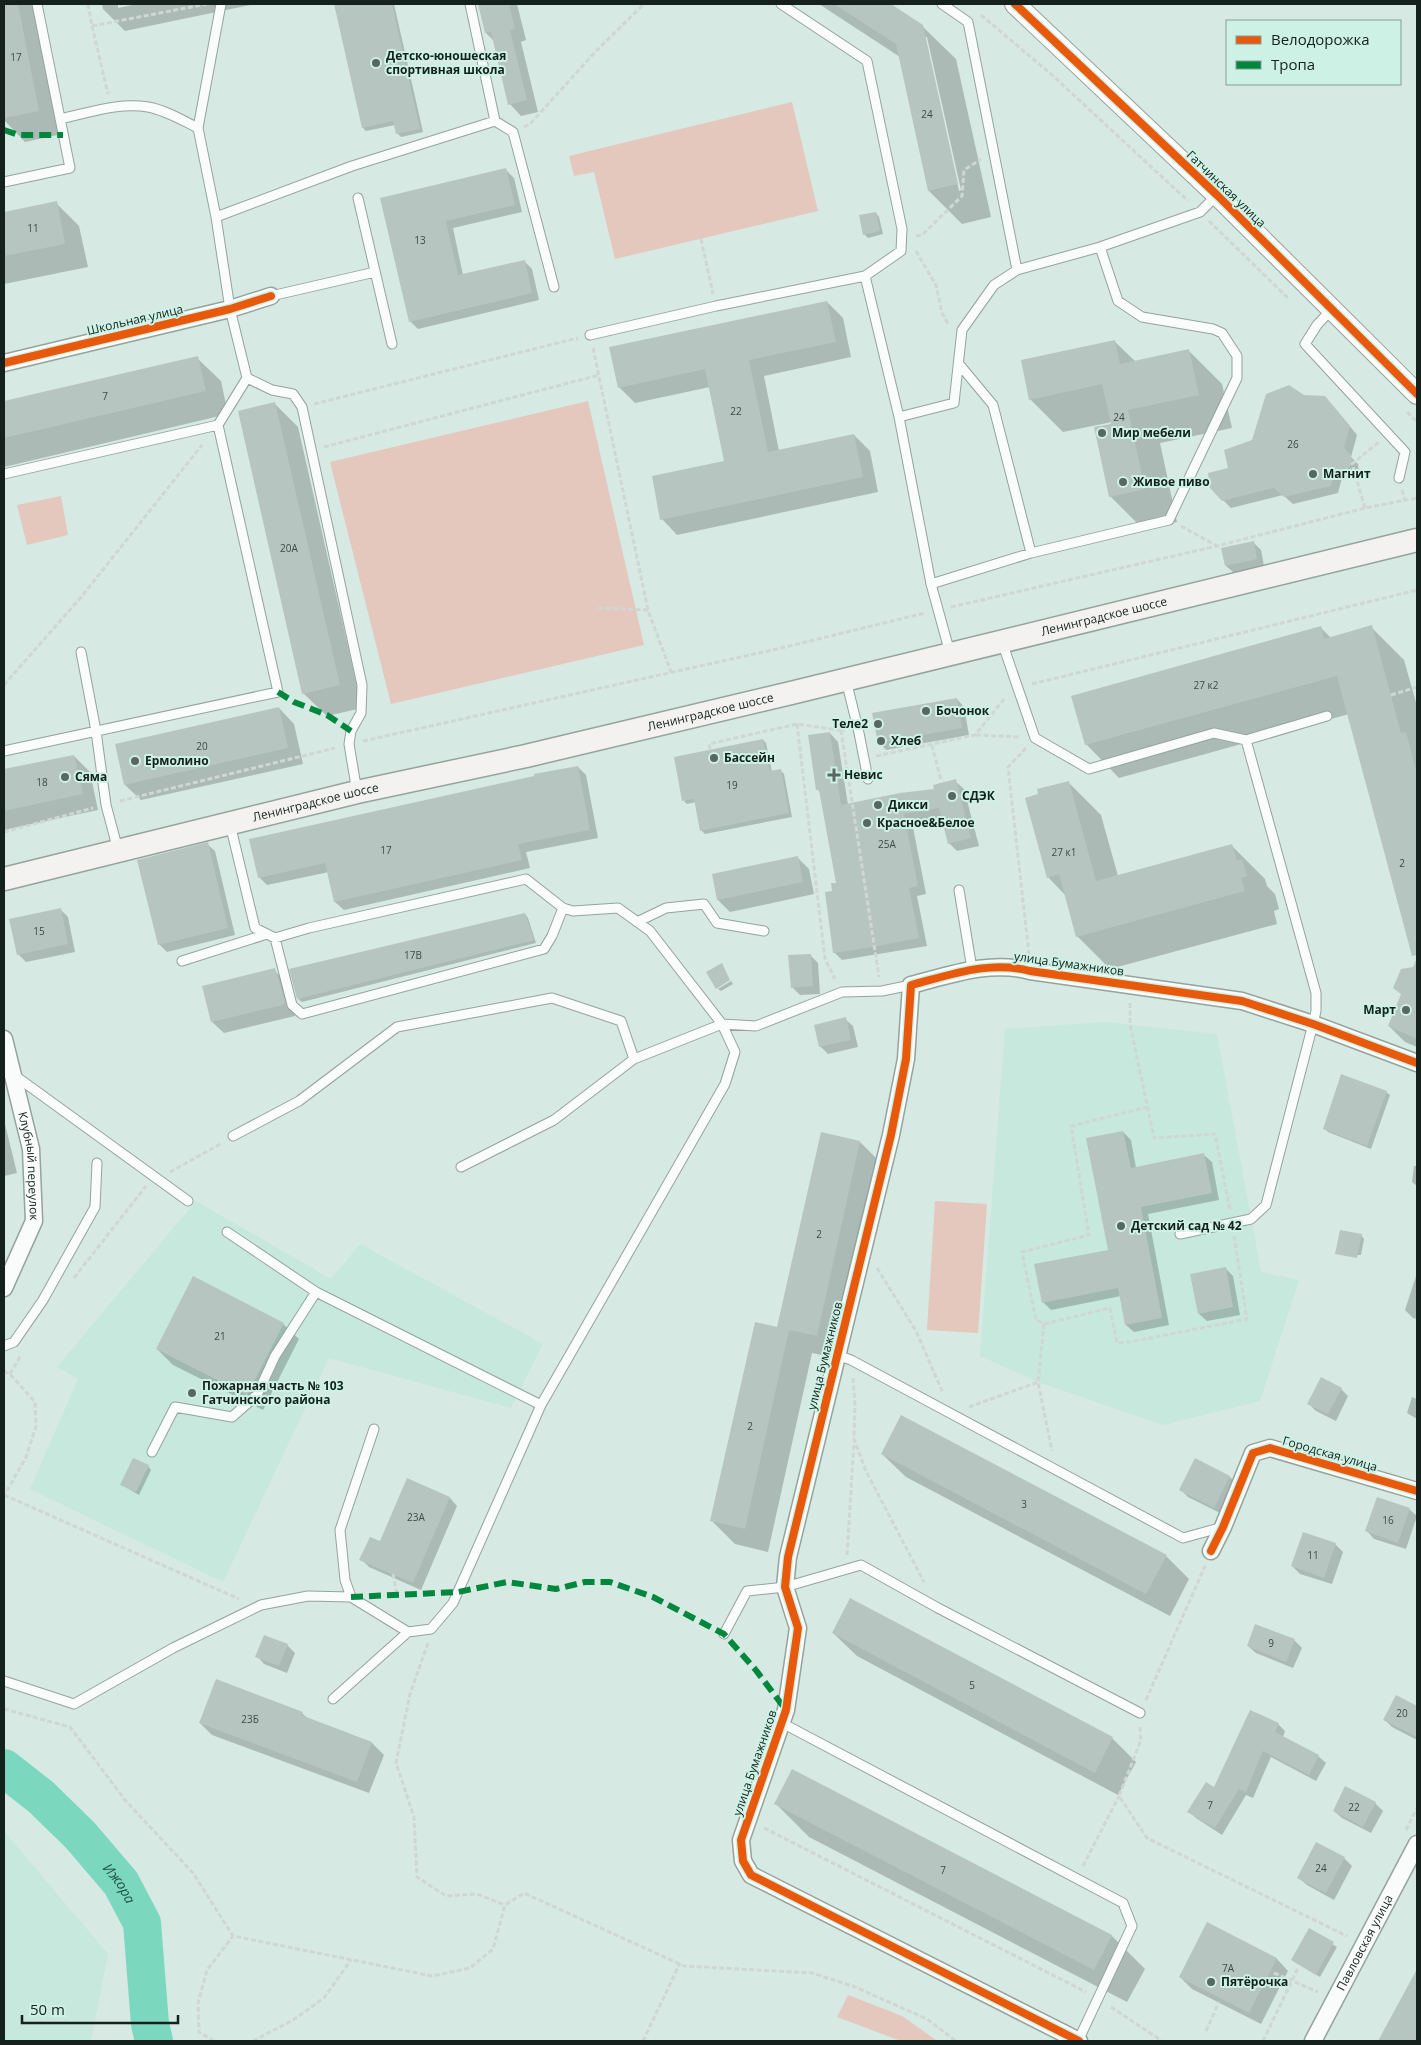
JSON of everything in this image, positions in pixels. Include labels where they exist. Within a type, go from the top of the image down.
[{"type":"main road","name":"Ленинградское шоссе","points":[[4,879],[357,792],[526,756],[846,680],[1417,540]]},
{"type":"street","name":"Гатчинская улица","points":[[1015,4],[1217,195],[1417,394]]},
{"type":"street","name":"Школьная улица","points":[[4,363],[230,309],[271,296]]},
{"type":"street","name":"улица Бумажников","points":[[1078,2041],[751,1876],[743,1861],[741,1840],[786,1710],[798,1628],[785,1587],[788,1557],[844,1358],[864,1246],[906,1059],[912,986],[972,968],[1014,966],[1030,970],[1242,1001],[1313,1024],[1417,1063]]},
{"type":"street","name":"Клубный переулок","points":[[4,1039],[31,1149],[34,1221],[4,1288]]},
{"type":"street","name":"Городская улица","points":[[1211,1551],[1224,1527],[1253,1453],[1270,1448],[1417,1491]]},
{"type":"street","name":"Павловская улица","points":[[1313,2041],[1417,1844]]},
{"type":"lane","points":[[4,182],[70,168],[37,4]]},
{"type":"lane","points":[[4,751],[278,692],[218,425],[247,378],[230,309],[216,217],[198,128],[221,4]]},
{"type":"lane","points":[[470,4],[495,121],[513,132],[554,287]]},
{"type":"lane","points":[[590,335],[716,306],[865,276],[900,251],[902,229],[868,61],[781,4]]},
{"type":"lane","points":[[942,4],[968,22],[1017,270]]},
{"type":"lane","points":[[60,119],[122,105],[149,107],[174,116],[198,128]]},
{"type":"lane","points":[[216,217],[352,166],[495,121]]},
{"type":"lane","points":[[899,417],[954,403],[962,330],[994,285],[1017,270],[1100,247],[1200,212],[1217,195]]},
{"type":"lane","points":[[358,198],[392,344]]},
{"type":"lane","points":[[931,584],[1031,553],[1169,520],[1237,378],[1237,356],[1222,333],[1213,329],[1142,317],[1118,301],[1100,247]]},
{"type":"lane","points":[[271,296],[375,272]]},
{"type":"lane","points":[[865,276],[899,417],[931,584],[940,610],[950,654]]},
{"type":"lane","points":[[1331,310],[1316,325],[1305,344],[1406,452],[1399,478]]},
{"type":"lane","points":[[959,364],[993,405],[1031,553]]},
{"type":"lane","points":[[247,378],[272,390],[294,394],[302,407],[362,685],[360,713],[351,731],[349,744],[357,792]]},
{"type":"lane","points":[[4,474],[218,425]]},
{"type":"lane","points":[[1002,642],[1035,738],[1089,768],[1214,732],[1246,740],[1327,716]]},
{"type":"lane","points":[[81,652],[96,732],[106,805],[118,850]]},
{"type":"lane","points":[[846,680],[868,779]]},
{"type":"lane","points":[[1180,1234],[1251,1219],[1266,1205],[1316,1011],[1316,993],[1246,740]]},
{"type":"lane","points":[[230,823],[255,928],[271,936],[292,1005],[302,1014],[544,949],[552,936],[562,908]]},
{"type":"lane","points":[[182,961],[271,936],[526,879],[562,908],[573,911],[618,908],[650,931],[722,1024],[735,1052],[725,1084],[541,1405],[453,1603],[432,1629],[408,1632],[333,1699]]},
{"type":"lane","points":[[959,890],[972,968]]},
{"type":"lane","points":[[637,922],[666,908],[704,904],[717,923],[764,931]]},
{"type":"lane","points":[[461,1167],[554,1120],[634,1059],[722,1024],[756,1026],[842,992],[912,986]]},
{"type":"lane","points":[[233,1136],[299,1101],[397,1027],[407,1025],[552,998],[621,1022],[634,1059]]},
{"type":"lane","points":[[12,1073],[188,1201]]},
{"type":"lane","points":[[4,1346],[14,1342],[43,1300],[96,1207],[97,1163]]},
{"type":"lane","points":[[227,1232],[316,1292],[541,1405]]},
{"type":"lane","points":[[152,1452],[175,1407],[232,1416],[257,1395],[275,1356],[316,1292]]},
{"type":"lane","points":[[844,1358],[1183,1538],[1224,1527]]},
{"type":"lane","points":[[351,1597],[345,1580],[340,1530],[374,1429]]},
{"type":"lane","points":[[724,1634],[747,1591],[785,1587],[861,1565],[938,1608],[1140,1714]]},
{"type":"lane","points":[[4,1681],[74,1704],[173,1648],[261,1605],[308,1596],[351,1597],[408,1632]]},
{"type":"lane","points":[[782,1723],[1124,1903],[1132,1926],[1078,2041]]},
{"type":"path","points":[[88,4],[111,108]]},
{"type":"path","points":[[92,26],[210,4]]},
{"type":"path","points":[[513,132],[530,124],[596,51],[644,4]]},
{"type":"path","points":[[908,238],[922,235],[962,196],[964,170],[994,150]]},
{"type":"path","points":[[902,229],[936,285],[942,313],[960,348]]},
{"type":"path","points":[[701,239],[716,306]]},
{"type":"path","points":[[302,407],[590,335],[648,610],[671,672]]},
{"type":"path","points":[[311,450],[599,375]]},
{"type":"path","points":[[4,685],[82,596],[218,425]]},
{"type":"path","points":[[1365,508],[1352,464],[1389,434]]},
{"type":"path","points":[[4,832],[349,744],[671,672],[1216,546],[1365,508],[1417,498]]},
{"type":"path","points":[[1169,520],[1216,546]]},
{"type":"path","points":[[975,735],[1012,689],[1417,590]]},
{"type":"path","points":[[598,608],[648,610]]},
{"type":"path","points":[[1391,695],[1417,687]]},
{"type":"path","points":[[710,749],[709,744],[796,724],[859,733],[868,757],[975,735],[1035,738]]},
{"type":"path","points":[[796,724],[825,959],[842,992]]},
{"type":"path","points":[[841,730],[882,990]]},
{"type":"path","points":[[1030,970],[1008,767],[1035,738]]},
{"type":"path","points":[[932,745],[941,780]]},
{"type":"path","points":[[1110,1308],[1044,1324],[1036,1320],[1022,1252],[1090,1235],[1071,1126],[1148,1107]]},
{"type":"path","points":[[69,1284],[147,1185],[233,1136]]},
{"type":"path","points":[[864,1246],[916,1332],[952,1414],[1038,1382]]},
{"type":"path","points":[[1044,1324],[1038,1382],[1056,1469]]},
{"type":"path","points":[[10,1374],[25,1348]]},
{"type":"path","points":[[844,1358],[855,1405],[846,1569]]},
{"type":"path","points":[[4,1371],[10,1374],[36,1402],[36,1426],[26,1457],[4,1495],[234,1598],[261,1605]]},
{"type":"path","points":[[854,1439],[866,1471],[938,1608]]},
{"type":"path","points":[[1077,1878],[1119,1796],[1141,1740],[1140,1714],[1211,1551]]},
{"type":"path","points":[[393,1574],[397,1594]]},
{"type":"path","points":[[432,1629],[410,1694],[396,1763],[414,1817],[417,1877],[446,1896],[477,1894],[505,1905]]},
{"type":"path","points":[[4,1708],[70,1727],[125,1800],[192,1873],[233,1936],[432,1976],[470,1968],[493,1949],[505,1905],[524,1893],[684,1966],[812,1973],[855,1988],[927,2019],[956,2041]]},
{"type":"path","points":[[1119,1796],[1148,1838],[1348,1937]]},
{"type":"path","points":[[747,1820],[1098,1998],[1162,2041]]},
{"type":"path","points":[[214,2041],[199,2032],[198,2003],[207,1970],[233,1936]]},
{"type":"path","points":[[253,2041],[293,2020],[324,1998],[350,1960]]},
{"type":"path","points":[[642,2041],[680,1963]]},
{"type":"path","points":[[1263,2041],[1298,1968]]},
{"type":"path","points":[[1274,1973],[1318,1992]]},
{"type":"path","points":[[1206,2031],[1219,2002]]},
{"type":"shaded area","points":[[792,102],[818,211],[615,259],[594,172],[574,176],[569,156]]},
{"type":"shaded area","points":[[588,401],[644,645],[391,704],[330,462]]},
{"type":"shaded area","points":[[61,496],[68,535],[27,545],[17,505]]},
{"type":"shaded area","name":"Детский сад № 42","points":[[1105,1022],[1217,1034],[1261,1272],[1299,1280],[1260,1401],[1163,1425],[1038,1382],[980,1356],[1005,1029]]},
{"type":"shaded area","name":"Пожарная часть № 103 Гатчинского района","points":[[196,1201],[331,1279],[360,1244],[543,1344],[511,1408],[329,1358],[223,1582],[30,1489],[78,1379],[57,1367]]},
{"type":"shaded area","points":[[935,1201],[987,1204],[978,1333],[927,1330]]},
{"type":"shaded area","points":[[4,1831],[108,1954],[91,2041],[4,2041]]},
{"type":"shaded area","points":[[848,1995],[902,2016],[936,2040],[901,2041],[837,2017]]},
{"type":"building","points":[[4,4],[18,4],[39,111],[4,118]]},
{"type":"building","name":"Детско-юношеская спортивная школа","points":[[334,4],[392,4],[420,129],[396,134],[393,121],[362,128]]},
{"type":"building","points":[[478,4],[509,4],[515,29],[510,30],[527,100],[508,105],[491,32],[485,33]]},
{"type":"building","points":[[834,4],[891,4],[923,25],[958,184],[928,191],[896,44]]},
{"type":"building","points":[[506,168],[515,205],[446,221],[458,275],[525,260],[532,293],[409,322],[380,198]]},
{"type":"building","points":[[57,201],[65,244],[4,256],[4,212]]},
{"type":"building","points":[[876,212],[880,231],[863,235],[859,215]]},
{"type":"building","points":[[827,301],[836,342],[749,360],[768,452],[854,434],[863,477],[660,520],[652,476],[724,461],[705,369],[618,388],[609,347]]},
{"type":"building","points":[[1115,340],[1120,364],[1189,349],[1199,395],[1128,410],[1145,489],[1109,497],[1094,427],[1111,424],[1102,384],[1029,400],[1021,360]]},
{"type":"building","points":[[198,356],[206,391],[4,438],[4,401]]},
{"type":"building","points":[[1289,385],[1304,395],[1325,396],[1350,426],[1344,448],[1351,455],[1352,464],[1345,472],[1335,471],[1331,486],[1284,497],[1274,488],[1222,501],[1210,488],[1208,473],[1228,468],[1224,450],[1252,440],[1266,394]]},
{"type":"building","points":[[275,402],[340,685],[302,694],[238,411]]},
{"type":"building","points":[[1254,541],[1257,559],[1225,566],[1221,548]]},
{"type":"building","points":[[1372,625],[1401,733],[1406,732],[1417,774],[1417,955],[1412,956],[1337,676],[1085,745],[1071,696],[1321,626],[1324,639]]},
{"type":"building","points":[[957,698],[962,728],[878,743],[872,713]]},
{"type":"building","points":[[279,707],[288,748],[124,785],[115,744]]},
{"type":"building","points":[[830,732],[841,805],[900,793],[934,789],[933,785],[956,779],[971,838],[948,844],[939,808],[904,814],[918,886],[909,888],[919,938],[833,953],[825,892],[832,891],[831,883],[836,883],[819,790],[816,790],[808,735]]},
{"type":"building","points":[[763,739],[770,771],[781,769],[789,813],[700,831],[694,799],[682,801],[674,757]]},
{"type":"building","points":[[74,755],[83,794],[4,811],[4,769]]},
{"type":"building","points":[[578,766],[590,830],[518,844],[522,860],[334,902],[325,863],[258,878],[249,839],[534,776],[534,774]]},
{"type":"building","points":[[1069,781],[1096,881],[1232,844],[1237,861],[1242,859],[1247,876],[1241,878],[1245,891],[1076,937],[1059,874],[1047,878],[1025,798],[1038,794],[1037,789]]},
{"type":"building","points":[[208,842],[228,928],[158,945],[137,860]]},
{"type":"building","points":[[798,856],[803,882],[717,900],[712,874]]},
{"type":"building","points":[[61,908],[68,944],[17,955],[9,919]]},
{"type":"building","points":[[525,913],[534,940],[297,999],[289,969]]},
{"type":"building","points":[[811,954],[813,986],[791,988],[788,955]]},
{"type":"building","name":"Март","points":[[1417,958],[1417,1039],[1388,1026],[1401,994],[1393,988],[1401,969],[1413,967]]},
{"type":"building","points":[[722,963],[730,980],[716,989],[706,972]]},
{"type":"building","points":[[275,968],[285,1002],[283,1005],[211,1022],[202,986]]},
{"type":"building","points":[[846,1017],[851,1040],[819,1047],[814,1025]]},
{"type":"building","points":[[1341,1074],[1387,1091],[1367,1146],[1323,1129]]},
{"type":"building","points":[[1123,1131],[1131,1168],[1204,1153],[1212,1193],[1141,1207],[1162,1318],[1125,1325],[1118,1288],[1042,1303],[1034,1264],[1108,1250],[1086,1138]]},
{"type":"building","points":[[821,1132],[860,1141],[817,1336],[789,1330],[745,1529],[710,1521],[755,1322],[777,1327]]},
{"type":"building","points":[[1340,1230],[1362,1234],[1357,1258],[1335,1254]]},
{"type":"building","points":[[1226,1267],[1233,1307],[1198,1314],[1190,1274]]},
{"type":"building","points":[[193,1276],[284,1323],[247,1395],[156,1349]]},
{"type":"building","points":[[1321,1377],[1342,1388],[1328,1414],[1307,1404]]},
{"type":"building","points":[[901,1415],[1167,1555],[1146,1594],[881,1454]]},
{"type":"building","points":[[133,1458],[149,1465],[136,1492],[120,1485]]},
{"type":"building","points":[[1195,1458],[1230,1476],[1214,1508],[1179,1490]]},
{"type":"building","points":[[407,1478],[450,1497],[413,1583],[359,1560],[370,1537],[380,1541]]},
{"type":"building","points":[[1377,1497],[1410,1508],[1398,1543],[1365,1531]]},
{"type":"building","points":[[1303,1532],[1336,1543],[1324,1578],[1291,1566]]},
{"type":"building","points":[[850,1598],[1113,1737],[1095,1773],[832,1633]]},
{"type":"building","points":[[1255,1624],[1295,1639],[1286,1662],[1247,1646]]},
{"type":"building","points":[[264,1635],[288,1644],[279,1666],[255,1657]]},
{"type":"building","points":[[216,1679],[303,1712],[301,1715],[372,1742],[357,1782],[199,1723]]},
{"type":"building","points":[[1396,1695],[1417,1706],[1417,1737],[1383,1720]]},
{"type":"building","points":[[1250,1710],[1279,1723],[1275,1732],[1319,1755],[1309,1775],[1263,1751],[1246,1792],[1239,1789],[1215,1828],[1187,1812],[1206,1782],[1214,1787]]},
{"type":"building","points":[[792,1769],[1112,1935],[1094,1970],[774,1804]]},
{"type":"building","points":[[1345,1786],[1376,1802],[1363,1827],[1333,1811]]},
{"type":"building","points":[[1316,1842],[1345,1857],[1326,1893],[1297,1878]]},
{"type":"building","points":[[1207,1922],[1277,1958],[1249,2013],[1179,1977]]},
{"type":"building","points":[[1309,1928],[1334,1942],[1316,1975],[1291,1960]]},
{"type":"building","points":[[1417,1969],[1417,2041],[1378,2041]]},
{"type":"waterway","name":"Ижора","points":[[4,1768],[41,1797],[80,1835],[121,1883],[142,1923],[150,2024],[154,2041]]},
{"type":"marked path","points":[[4,130],[19,135],[63,135]]},
{"type":"marked path","points":[[278,692],[294,702],[327,715],[351,731]]},
{"type":"marked path","points":[[351,1597],[458,1592],[507,1582],[556,1589],[585,1582],[610,1582],[653,1597],[724,1634],[755,1669],[786,1710]]},
{"type":"cycle path","points":[[1015,4],[1217,195],[1417,394]]},
{"type":"cycle path","points":[[4,363],[230,309],[271,296]]},
{"type":"cycle path","points":[[1079,2041],[751,1875],[743,1861],[741,1840],[786,1710],[798,1628],[785,1587],[788,1557],[891,1135],[906,1059],[911,985],[955,973],[1000,967],[1242,1001],[1313,1024],[1417,1063]]},
{"type":"cycle path","points":[[1211,1551],[1223,1527],[1253,1453],[1270,1448],[1417,1491]]},
{"type":"place","name":"Детско-юношеская спортивная школа","points":[[376,63]]},
{"type":"place","name":"Мир мебели","points":[[1102,433]]},
{"type":"place","name":"Магнит","points":[[1313,474]]},
{"type":"place","name":"Живое пиво","points":[[1123,482]]},
{"type":"place","name":"Бочонок","points":[[926,711]]},
{"type":"place","name":"Теле2","points":[[878,724]]},
{"type":"place","name":"Хлеб","points":[[881,741]]},
{"type":"place","name":"Бассейн","points":[[714,758]]},
{"type":"place","name":"Ермолино","points":[[135,761]]},
{"type":"place","name":"Невис","points":[[834,775]]},
{"type":"place","name":"Сяма","points":[[65,777]]},
{"type":"place","name":"СДЭК","points":[[952,796]]},
{"type":"place","name":"Дикси","points":[[878,805]]},
{"type":"place","name":"Красное&Белое","points":[[867,823]]},
{"type":"place","name":"Март","points":[[1406,1010]]},
{"type":"place","name":"Детский сад № 42","points":[[1121,1226]]},
{"type":"place","name":"Пожарная часть № 103 Гатчинского района","points":[[192,1393]]},
{"type":"place","name":"Пятёрочка","points":[[1211,1982]]}]
